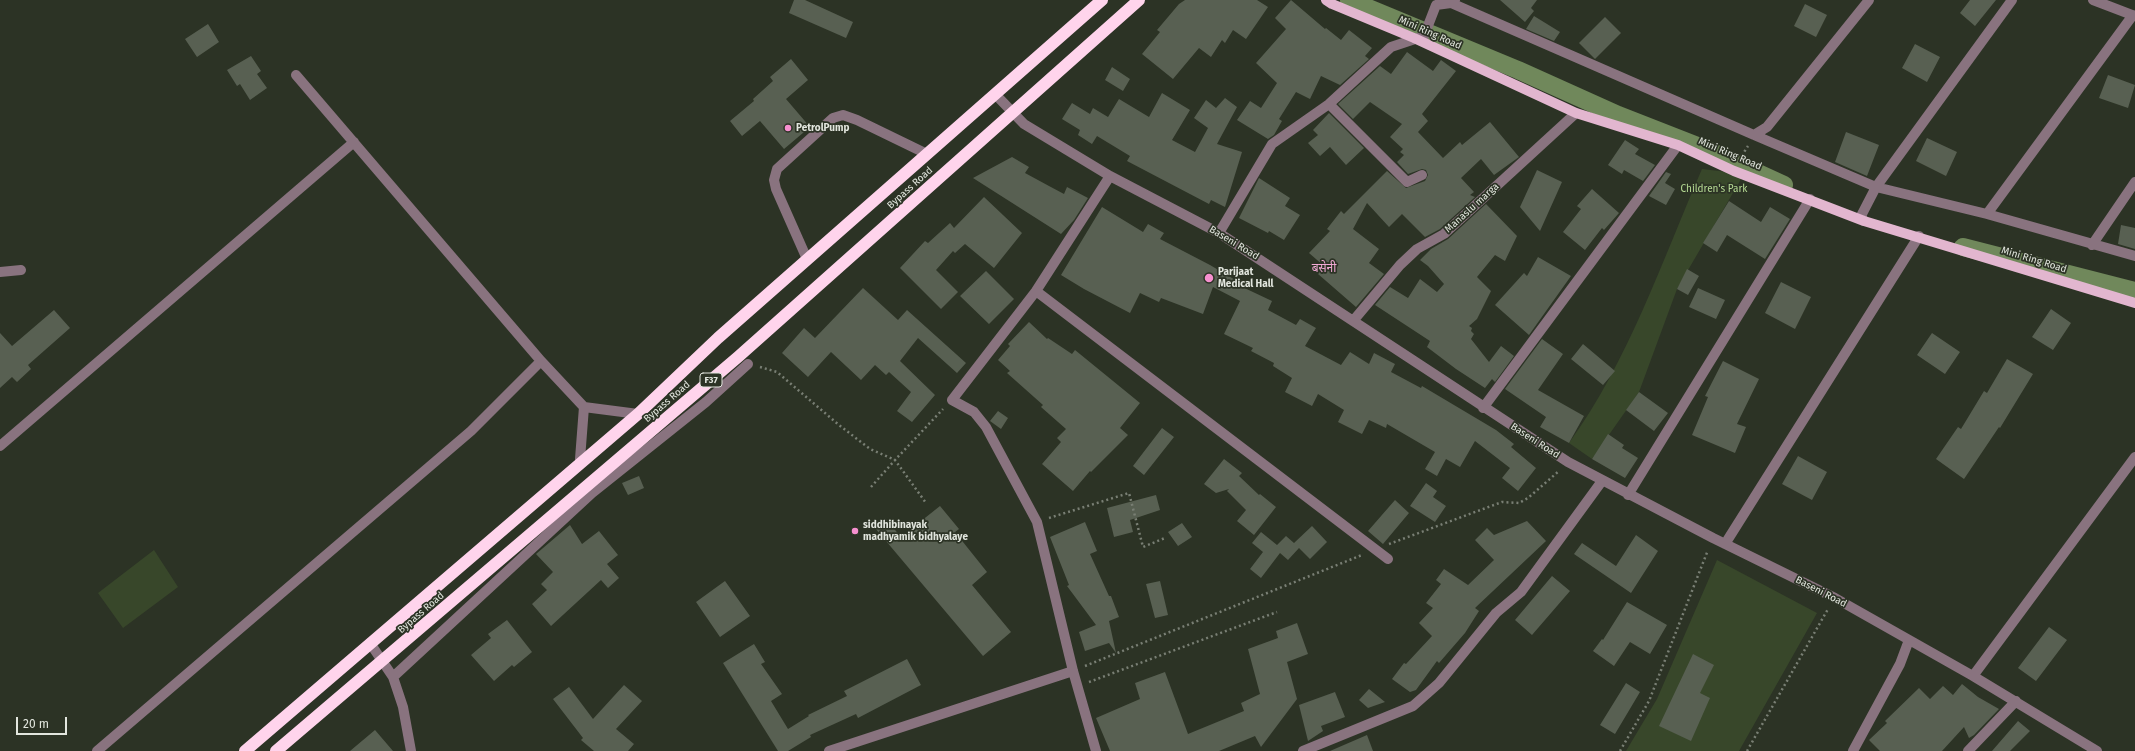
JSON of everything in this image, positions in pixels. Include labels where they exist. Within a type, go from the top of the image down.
[{"type":"highway","name":"Bypass Road","points":[[245,751],[581,461],[638,414],[718,338],[1102,0]]},
{"type":"highway","name":"Bypass Road","points":[[276,751],[715,377],[1138,0]]},
{"type":"main road","name":"Mini Ring Road","points":[[1326,0],[1332,4],[1419,37],[1576,113],[1678,145],[1734,171],[1863,219],[1962,251],[2135,303]]},
{"type":"street","points":[[1754,135],[1767,127],[1869,0]]},
{"type":"street","points":[[1863,219],[1874,191],[2012,0]]},
{"type":"street","points":[[1987,214],[2134,15],[2093,0]]},
{"type":"street","points":[[1219,233],[1272,144],[1329,104],[1391,47],[1419,37],[1432,19],[1432,3],[1453,1],[1754,135],[1874,191],[1987,214],[2135,256]]},
{"type":"street","points":[[296,75],[541,361],[584,407],[638,414]]},
{"type":"street","name":"Baseni Road","points":[[995,94],[1024,124],[1110,176],[1219,233],[1483,408],[1568,462],[1602,482],[1835,598],[1974,676],[2097,751]]},
{"type":"street","points":[[1329,104],[1407,182],[1422,175]]},
{"type":"street","name":"Manaslu marga","points":[[1353,321],[1400,265],[1417,249],[1444,234],[1576,113]]},
{"type":"street","points":[[808,260],[776,189],[774,180],[778,169],[833,118],[842,116],[857,120],[927,154]]},
{"type":"street","points":[[0,446],[354,142]]},
{"type":"street","points":[[1483,408],[1678,145]]},
{"type":"street","points":[[1096,751],[1073,671],[1037,522],[986,427],[974,412],[952,400],[1036,291],[1110,176]]},
{"type":"street","points":[[2092,245],[2135,182]]},
{"type":"street","points":[[1628,494],[1810,199]]},
{"type":"street","points":[[1725,544],[1919,236]]},
{"type":"street","points":[[0,272],[21,270]]},
{"type":"street","points":[[1036,291],[1388,559]]},
{"type":"street","points":[[97,751],[465,436],[541,361]]},
{"type":"street","points":[[393,677],[592,493],[706,402],[748,364]]},
{"type":"street","points":[[581,461],[584,407]]},
{"type":"street","points":[[1974,676],[2135,457]]},
{"type":"street","points":[[1303,751],[1413,706],[1439,683],[1496,613],[1521,592],[1602,482]]},
{"type":"street","points":[[1853,751],[1900,664],[1909,640]]},
{"type":"street","points":[[370,643],[393,677],[403,707],[411,751]]},
{"type":"street","points":[[829,751],[1073,671]]},
{"type":"street","points":[[1968,751],[2016,701]]},
{"type":"path","points":[[748,364],[777,372],[839,425],[870,449],[895,460],[926,503]]},
{"type":"path","points":[[872,487],[895,460],[952,400]]},
{"type":"path","points":[[1073,671],[1375,549],[1502,502],[1518,503],[1528,498],[1568,462]]},
{"type":"path","points":[[1037,522],[1129,493],[1143,547],[1165,538]]},
{"type":"path","points":[[1620,751],[1649,702],[1712,538]]},
{"type":"path","points":[[1747,751],[1835,598]]},
{"type":"path","points":[[1078,687],[1277,612]]},
{"type":"green space","name":"Children's Park","points":[[1702,169],[1744,174],[1677,289],[1639,392],[1592,459],[1569,443],[1590,412],[1609,379],[1643,310]]},
{"type":"green space","points":[[154,550],[178,587],[123,628],[98,593]]},
{"type":"green space","points":[[1717,560],[1817,613],[1739,751],[1626,751],[1657,699]]},
{"type":"building","points":[[794,0],[805,0],[853,22],[846,38],[789,13]]},
{"type":"building","points":[[1185,0],[1257,0],[1268,7],[1246,39],[1233,30],[1225,43],[1222,40],[1211,57],[1199,48],[1173,79],[1142,54],[1160,32],[1157,30],[1179,4]]},
{"type":"building","points":[[1291,0],[1325,29],[1326,28],[1341,40],[1349,30],[1372,48],[1365,56],[1369,59],[1340,85],[1321,76],[1310,99],[1296,92],[1279,119],[1282,121],[1274,135],[1268,139],[1237,120],[1250,101],[1261,108],[1277,83],[1256,63],[1286,29],[1275,18]]},
{"type":"building","points":[[1500,0],[1537,0],[1531,8],[1534,11],[1525,22]]},
{"type":"building","points":[[1970,0],[1996,0],[1975,26],[1960,13]]},
{"type":"building","points":[[1805,4],[1827,15],[1816,37],[1794,26]]},
{"type":"building","points":[[1534,16],[1560,32],[1554,41],[1526,29]]},
{"type":"building","points":[[1605,17],[1621,33],[1595,59],[1579,43]]},
{"type":"building","points":[[208,24],[219,42],[197,57],[185,39]]},
{"type":"building","points":[[1915,44],[1940,57],[1927,82],[1902,68]]},
{"type":"building","points":[[1407,52],[1433,71],[1441,60],[1456,71],[1422,114],[1428,121],[1418,132],[1443,158],[1460,142],[1462,145],[1490,122],[1519,157],[1494,175],[1481,159],[1461,178],[1474,192],[1470,195],[1475,197],[1440,229],[1425,237],[1402,214],[1389,227],[1367,203],[1353,229],[1379,249],[1369,263],[1384,274],[1356,307],[1318,274],[1324,266],[1309,253],[1330,231],[1327,229],[1341,211],[1344,214],[1387,171],[1406,188],[1425,181],[1428,175],[1426,170],[1422,169],[1408,174],[1397,162],[1404,155],[1400,152],[1403,149],[1390,137],[1402,124],[1370,102],[1353,119],[1338,104],[1380,66],[1391,74]]},
{"type":"building","points":[[251,56],[261,71],[257,74],[267,88],[250,100],[240,84],[237,86],[227,70]]},
{"type":"building","points":[[791,59],[808,80],[786,99],[810,127],[784,149],[760,121],[742,136],[730,121],[754,101],[753,99],[773,81],[770,77]]},
{"type":"building","points":[[1112,67],[1130,79],[1123,91],[1105,80]]},
{"type":"building","points":[[2108,75],[2135,85],[2128,108],[2099,98]]},
{"type":"building","points":[[1162,93],[1190,110],[1172,140],[1195,152],[1208,128],[1194,118],[1206,100],[1216,108],[1225,98],[1237,107],[1217,144],[1242,152],[1225,207],[1211,200],[1209,204],[1127,161],[1130,156],[1097,136],[1092,144],[1078,135],[1080,130],[1062,119],[1072,103],[1090,114],[1093,108],[1108,117],[1119,99],[1149,117]]},
{"type":"building","points":[[1329,113],[1364,148],[1346,165],[1330,147],[1320,156],[1308,143],[1318,135],[1313,130]]},
{"type":"building","points":[[1846,132],[1879,145],[1867,176],[1835,162]]},
{"type":"building","points":[[1927,138],[1957,152],[1946,176],[1916,161]]},
{"type":"building","points":[[1625,140],[1639,149],[1635,154],[1655,165],[1643,181],[1624,170],[1622,174],[1608,165]]},
{"type":"building","points":[[1012,157],[1029,167],[1025,173],[1049,186],[1064,194],[1067,187],[1088,198],[1074,220],[1061,234],[973,178]]},
{"type":"building","points":[[1537,170],[1562,182],[1540,231],[1520,207]]},
{"type":"building","points":[[1666,172],[1671,174],[1665,183],[1675,189],[1666,205],[1649,196]]},
{"type":"building","points":[[1259,178],[1290,198],[1285,206],[1300,215],[1284,240],[1269,231],[1268,233],[1239,218]]},
{"type":"building","points":[[1592,189],[1619,213],[1604,230],[1602,228],[1585,250],[1563,232],[1581,209],[1577,206]]},
{"type":"building","points":[[984,197],[1022,233],[994,268],[965,244],[955,253],[953,251],[936,270],[958,292],[941,309],[900,268],[925,241],[928,243],[950,223],[954,228]]},
{"type":"building","points":[[1729,201],[1761,222],[1770,207],[1790,219],[1765,259],[1727,235],[1717,252],[1703,243]]},
{"type":"building","points":[[1486,204],[1517,236],[1505,261],[1495,255],[1477,277],[1491,291],[1477,319],[1469,326],[1472,328],[1471,331],[1474,334],[1471,339],[1489,362],[1501,346],[1514,356],[1495,382],[1492,379],[1485,388],[1456,369],[1427,347],[1430,341],[1375,305],[1390,287],[1408,298],[1420,279],[1437,292],[1444,284],[1428,266],[1420,260],[1431,249],[1448,239]]},
{"type":"building","points":[[1102,207],[1143,232],[1148,224],[1164,233],[1160,239],[1210,265],[1237,281],[1236,284],[1272,301],[1268,310],[1296,325],[1300,319],[1316,328],[1305,346],[1341,365],[1350,352],[1369,364],[1374,353],[1395,364],[1391,372],[1421,388],[1422,386],[1496,430],[1514,444],[1511,447],[1536,468],[1518,491],[1502,478],[1510,468],[1475,441],[1460,467],[1446,459],[1437,476],[1425,469],[1435,452],[1387,424],[1386,428],[1369,420],[1362,434],[1338,422],[1344,410],[1318,394],[1312,406],[1285,392],[1292,378],[1273,366],[1274,363],[1251,351],[1253,348],[1224,334],[1240,301],[1213,287],[1203,314],[1161,298],[1159,302],[1140,293],[1130,313],[1084,289],[1061,275]]},
{"type":"building","points":[[2121,225],[2135,228],[2135,249],[2118,244]]},
{"type":"building","points":[[1538,257],[1571,276],[1529,335],[1495,305],[1524,273],[1527,276]]},
{"type":"building","points":[[1687,269],[1699,276],[1688,295],[1677,289]]},
{"type":"building","points":[[986,271],[1014,299],[989,324],[960,296]]},
{"type":"building","points":[[1781,282],[1811,297],[1795,329],[1765,313]]},
{"type":"building","points":[[863,288],[898,320],[907,310],[966,363],[957,373],[918,338],[900,361],[935,395],[912,422],[897,411],[911,392],[889,372],[886,375],[875,365],[861,380],[831,352],[808,377],[782,353],[804,328],[815,338]]},
{"type":"building","points":[[1698,288],[1725,300],[1716,319],[1689,307]]},
{"type":"building","points":[[2051,309],[2071,323],[2053,350],[2032,337]]},
{"type":"building","points":[[54,310],[70,328],[28,365],[31,369],[17,382],[12,377],[0,388],[0,333],[12,346]]},
{"type":"building","points":[[1029,322],[1047,339],[1048,338],[1072,354],[1075,350],[1140,403],[1120,428],[1128,435],[1091,472],[1090,471],[1073,491],[1042,464],[1061,442],[1057,438],[1066,429],[1041,407],[1043,405],[1007,373],[1010,371],[998,360],[1010,346],[1008,344]]},
{"type":"building","points":[[1932,333],[1960,352],[1945,374],[1917,355]]},
{"type":"building","points":[[1542,339],[1563,354],[1538,390],[1584,416],[1569,443],[1540,427],[1546,417],[1505,389]]},
{"type":"building","points":[[1583,344],[1615,371],[1603,385],[1571,359]]},
{"type":"building","points":[[2007,359],[2033,374],[2000,428],[1999,427],[1964,479],[1936,459],[1958,427],[1961,429],[1984,391],[1987,393]]},
{"type":"building","points":[[1723,361],[1759,379],[1737,424],[1746,427],[1735,453],[1692,435],[1708,397],[1705,396]]},
{"type":"building","points":[[1639,392],[1668,413],[1654,431],[1626,410]]},
{"type":"building","points":[[998,411],[1008,418],[1001,429],[990,421]]},
{"type":"building","points":[[1162,428],[1174,437],[1144,475],[1133,466]]},
{"type":"building","points":[[1608,434],[1624,445],[1622,448],[1638,458],[1625,478],[1592,459]]},
{"type":"building","points":[[1798,456],[1827,472],[1812,500],[1782,484]]},
{"type":"building","points":[[1224,459],[1242,473],[1239,476],[1259,495],[1260,494],[1276,507],[1254,535],[1237,521],[1246,510],[1227,491],[1229,489],[1216,493],[1204,484]]},
{"type":"building","points":[[639,476],[644,488],[628,495],[622,483]]},
{"type":"building","points":[[1426,483],[1437,491],[1433,497],[1446,506],[1435,522],[1410,506]]},
{"type":"building","points":[[1156,495],[1160,510],[1130,520],[1133,532],[1114,537],[1107,508]]},
{"type":"building","points":[[1395,500],[1409,513],[1383,544],[1368,531]]},
{"type":"building","points":[[940,506],[959,529],[955,532],[987,572],[972,585],[1011,632],[983,656],[875,528],[885,518],[901,537]]},
{"type":"building","points":[[1527,521],[1546,541],[1475,608],[1479,611],[1465,633],[1439,663],[1437,661],[1416,690],[1410,692],[1392,679],[1404,663],[1406,664],[1432,636],[1419,623],[1433,608],[1426,603],[1441,584],[1436,580],[1444,569],[1468,585],[1494,560],[1475,540],[1487,528],[1494,535]]},
{"type":"building","points":[[1085,522],[1097,551],[1090,554],[1109,596],[1111,596],[1119,617],[1109,621],[1116,653],[1109,643],[1085,651],[1079,632],[1096,625],[1067,586],[1069,585],[1050,537]]},
{"type":"building","points":[[1182,523],[1192,537],[1178,546],[1168,532]]},
{"type":"building","points":[[570,525],[582,544],[599,531],[618,555],[607,564],[619,578],[608,588],[601,580],[551,626],[532,604],[547,590],[541,584],[553,572],[536,554]]},
{"type":"building","points":[[1312,526],[1327,542],[1310,559],[1299,548],[1288,560],[1280,553],[1261,578],[1250,569],[1263,552],[1252,543],[1261,532],[1277,545],[1286,536],[1294,543]]},
{"type":"building","points":[[1636,535],[1658,551],[1631,593],[1574,554],[1582,543],[1616,566]]},
{"type":"building","points":[[1552,576],[1570,591],[1532,635],[1515,620]]},
{"type":"building","points":[[725,581],[750,616],[720,637],[696,602]]},
{"type":"building","points":[[1160,581],[1168,615],[1155,618],[1146,584]]},
{"type":"building","points":[[1627,602],[1667,625],[1650,654],[1630,642],[1614,666],[1593,651],[1602,639],[1603,640]]},
{"type":"building","points":[[507,620],[532,652],[514,667],[512,665],[494,681],[471,655],[491,638],[488,634]]},
{"type":"building","points":[[1297,623],[1308,654],[1287,662],[1297,699],[1261,747],[1255,736],[1219,751],[1110,751],[1096,718],[1140,699],[1135,683],[1165,672],[1188,734],[1244,711],[1241,703],[1260,694],[1248,649],[1278,638],[1276,631]]},
{"type":"building","points":[[2049,627],[2067,640],[2036,681],[2018,668]]},
{"type":"building","points":[[754,644],[765,662],[761,664],[782,694],[771,701],[788,729],[809,716],[808,715],[847,696],[844,691],[907,659],[921,685],[858,718],[856,714],[810,735],[811,737],[788,751],[778,751],[723,663]]},
{"type":"building","points":[[1693,654],[1714,665],[1700,693],[1710,698],[1691,741],[1659,726]]},
{"type":"building","points":[[1626,683],[1640,692],[1615,734],[1600,725]]},
{"type":"building","points":[[1962,684],[1978,697],[1999,709],[1974,735],[1969,738],[1964,727],[1942,751],[1880,751],[1869,740],[1887,723],[1885,721],[1919,688],[1930,699],[1943,686],[1953,695]]},
{"type":"building","points":[[624,685],[642,701],[616,729],[634,744],[628,751],[594,751],[581,740],[583,738],[553,699],[569,687],[593,719]]},
{"type":"building","points":[[1369,689],[1385,702],[1368,708],[1359,700]]},
{"type":"building","points":[[1335,692],[1345,717],[1321,726],[1323,731],[1308,741],[1299,705]]},
{"type":"building","points":[[2018,721],[2030,731],[2010,751],[1992,751]]},
{"type":"building","points":[[375,730],[393,751],[350,751]]},
{"type":"building","points":[[1367,735],[1373,751],[1330,751]]},
{"type":"waterway","points":[[1349,0],[1518,70],[1618,115],[1710,151],[1784,185]]},
{"type":"waterway","points":[[1963,247],[2135,291]]},
{"type":"place","name":"PetrolPump","points":[[788,128]]},
{"type":"place","name":"Parijaat Medical Hall","points":[[1209,278]]},
{"type":"place","name":"siddhibinayak madhyamik bidhyalaye","points":[[855,531]]},
{"type":"district","name":"बसेनी","points":[[1324,269]]}]
